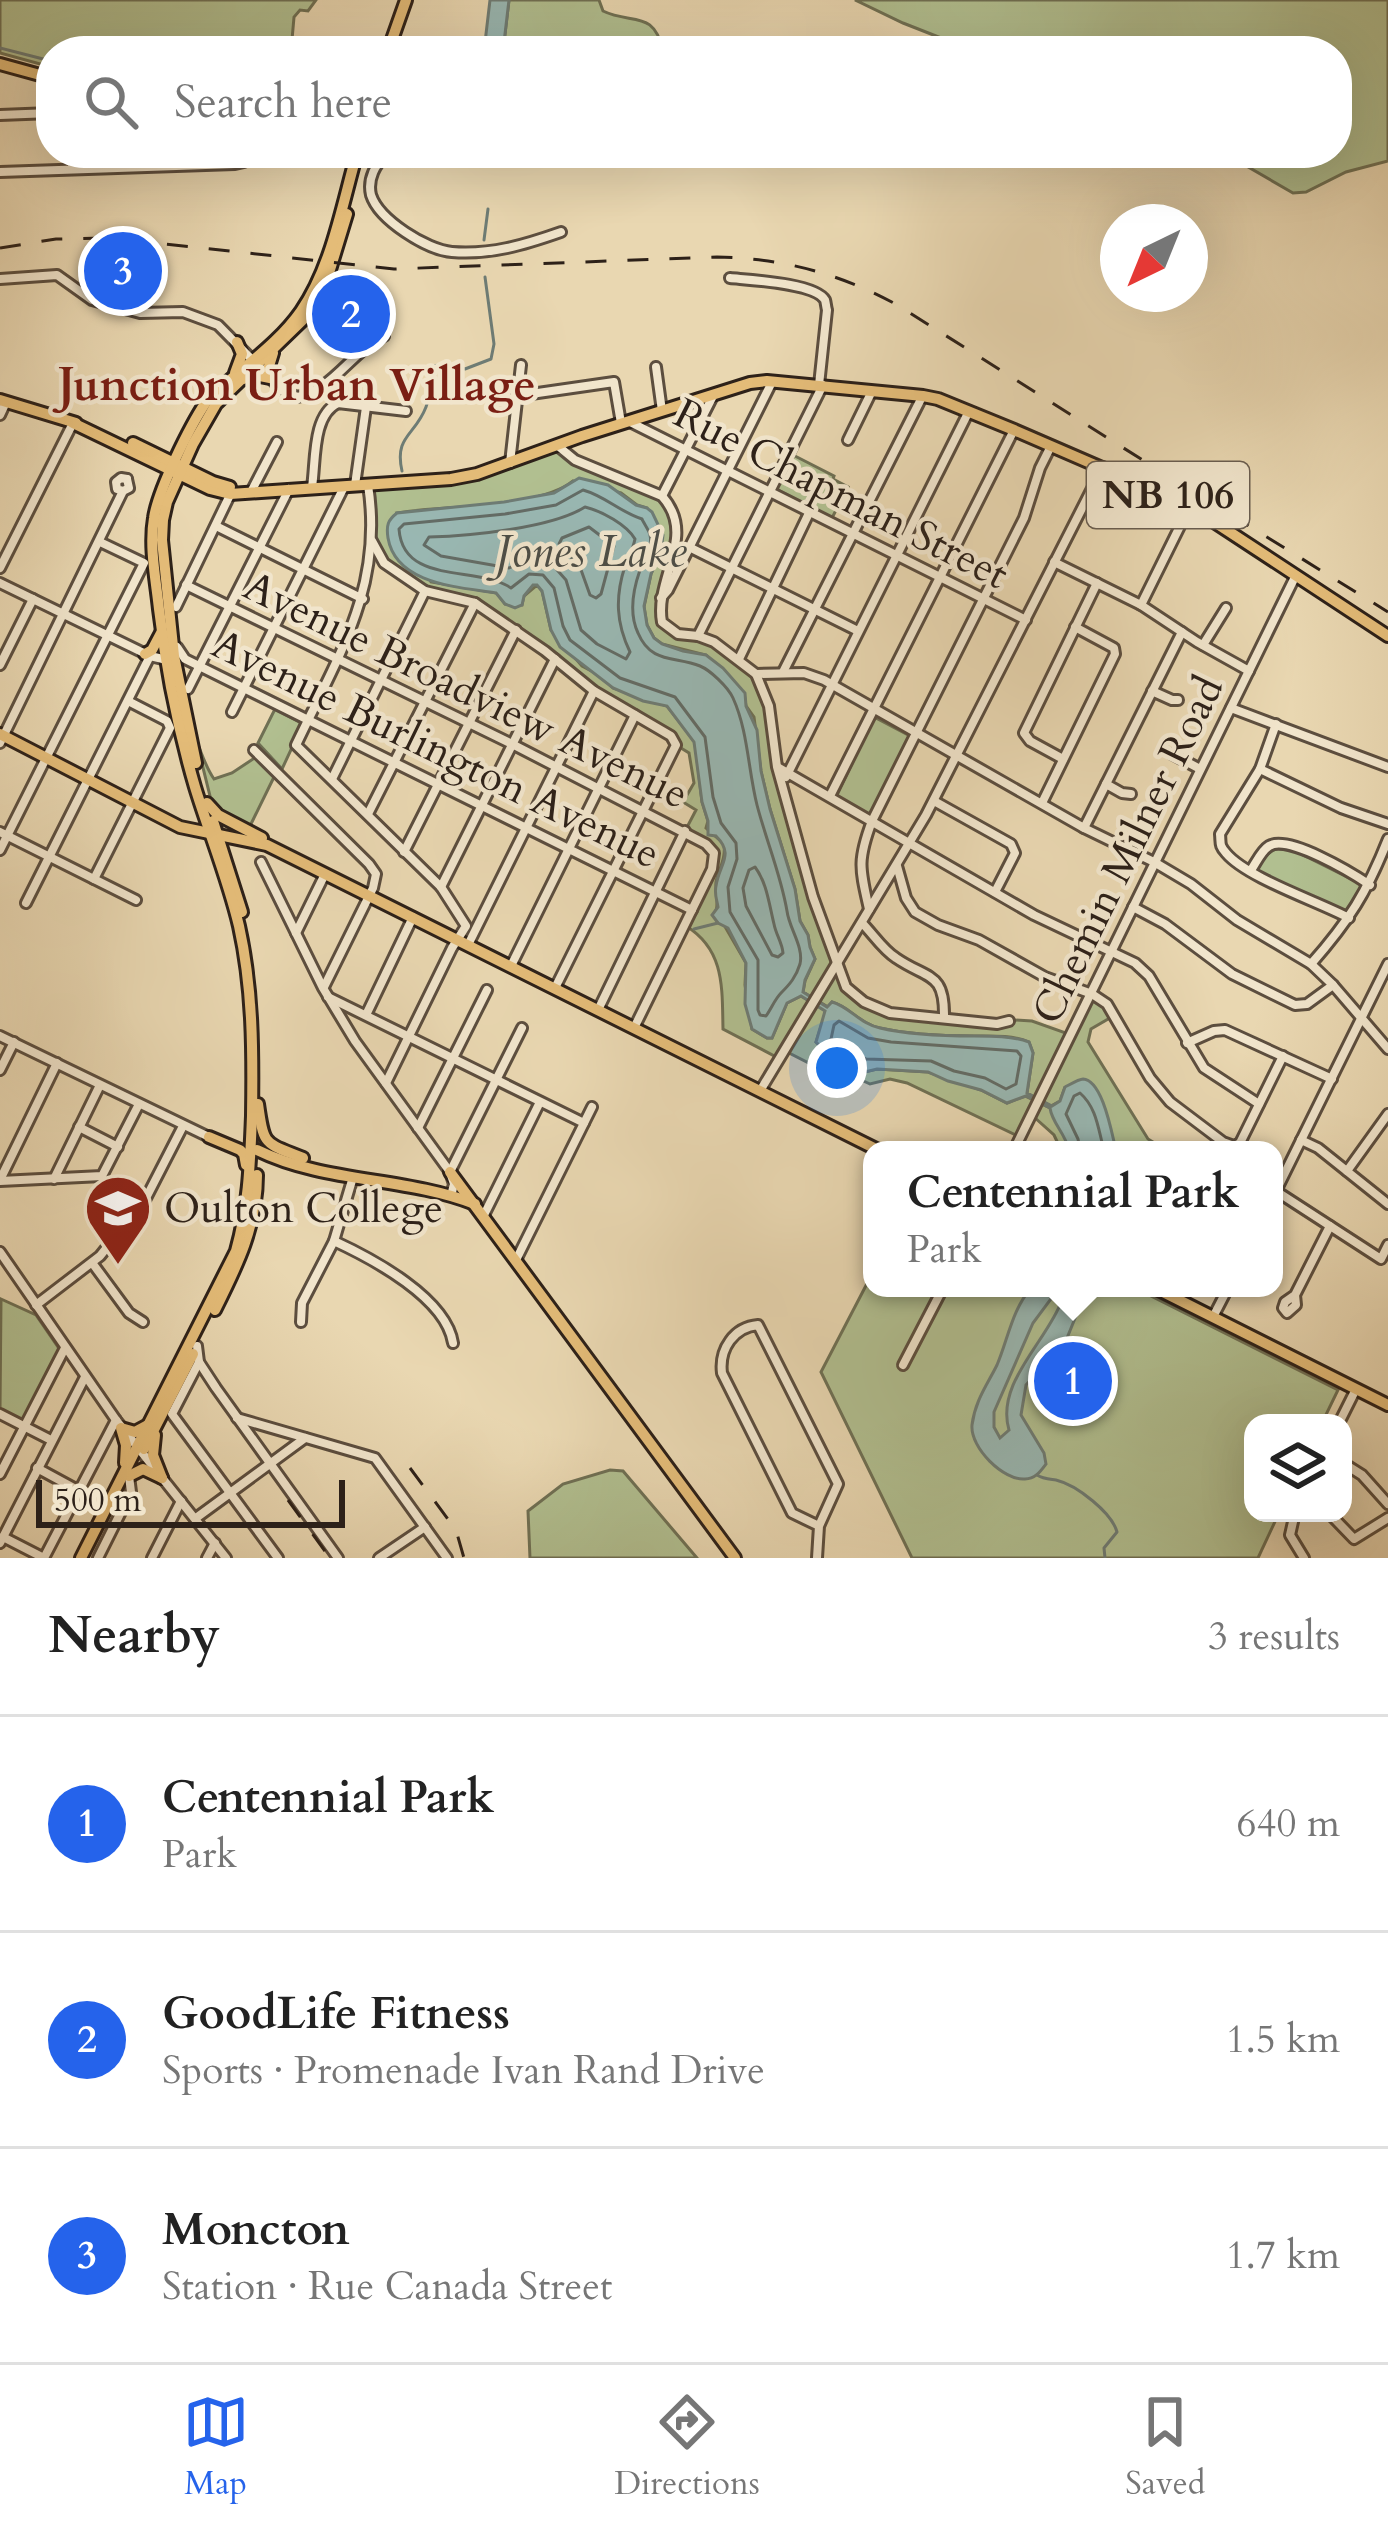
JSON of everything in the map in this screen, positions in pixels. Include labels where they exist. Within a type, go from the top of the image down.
[{"type":"main road","points":[[394,36],[405,0]]},
{"type":"main road","points":[[0,61],[36,70]]},
{"type":"main road","points":[[163,500],[190,442],[194,420],[206,402],[273,346],[317,284],[355,168]]},
{"type":"main road","points":[[237,342],[253,348],[273,346]]},
{"type":"main road","points":[[236,379],[242,354],[237,342]]},
{"type":"main road","points":[[236,379],[270,378],[273,346]]},
{"type":"main road","name":"NB 106","points":[[3,401],[83,424],[230,494],[451,479],[750,383],[923,395],[1190,506],[1388,640]]},
{"type":"main road","points":[[148,453],[170,453],[190,442]]},
{"type":"main road","points":[[163,500],[184,484],[205,482],[193,463],[190,442]]},
{"type":"main road","points":[[148,453],[161,473],[170,661],[242,944],[254,1034],[251,1202]]},
{"type":"main road","name":"NB 106","points":[[205,482],[251,492]]},
{"type":"main road","points":[[148,655],[166,628]]},
{"type":"main road","points":[[154,814],[184,826],[194,824],[200,814],[169,677],[170,661]]},
{"type":"main road","points":[[1,738],[184,829],[257,842],[300,862],[863,1142]]},
{"type":"main road","points":[[196,789],[233,880]]},
{"type":"main road","points":[[207,803],[220,816],[300,862]]},
{"type":"main road","points":[[154,814],[205,846],[234,910]]},
{"type":"main road","points":[[209,1137],[242,1135],[255,1103],[260,1027],[231,854],[242,846],[263,848],[300,862]]},
{"type":"main road","points":[[255,1103],[269,1144],[302,1161]]},
{"type":"main road","points":[[89,1558],[127,1474],[242,1255],[254,1216],[244,1154],[209,1137]]},
{"type":"main road","points":[[254,1149],[444,1195],[480,1210]]},
{"type":"main road","points":[[162,1478],[152,1450],[153,1425],[236,1251],[262,1170],[274,1160],[302,1161]]},
{"type":"main road","points":[[444,1195],[450,1172]]},
{"type":"main road","points":[[450,1172],[735,1558]]},
{"type":"main road","points":[[1173,1297],[1388,1405]]},
{"type":"main road","points":[[118,1424],[137,1432],[153,1425]]},
{"type":"main road","points":[[89,1558],[127,1493],[126,1445],[118,1424]]},
{"type":"main road","points":[[127,1474],[143,1469],[162,1478]]},
{"type":"street","points":[[0,115],[36,113]]},
{"type":"street","points":[[0,172],[105,168]]},
{"type":"street","points":[[375,168],[370,189],[374,201],[425,245],[453,252],[493,252],[561,232]]},
{"type":"street","points":[[0,279],[58,275],[96,301],[140,313],[198,316],[218,325],[270,378],[297,397],[310,394],[384,336]]},
{"type":"street","points":[[698,636],[821,385],[824,298],[781,284],[730,278]]},
{"type":"street","points":[[509,463],[520,365]]},
{"type":"street","points":[[656,368],[662,411]]},
{"type":"street","points":[[517,396],[614,382],[625,422]]},
{"type":"street","points":[[660,599],[772,382]]},
{"type":"street","points":[[848,440],[873,390]]},
{"type":"street","points":[[662,496],[713,394]]},
{"type":"street","points":[[782,672],[923,395]]},
{"type":"street","points":[[0,415],[3,401]]},
{"type":"street","points":[[312,487],[324,412],[338,403],[406,411]]},
{"type":"street","points":[[232,712],[303,569],[356,485],[366,407]]},
{"type":"street","points":[[782,784],[969,411]]},
{"type":"street","name":"Rue Chapman Street","points":[[625,422],[1026,620]]},
{"type":"street","points":[[0,568],[74,423]]},
{"type":"street","points":[[830,796],[1014,430]]},
{"type":"street","points":[[251,492],[277,442]]},
{"type":"street","points":[[558,446],[575,460],[662,496],[671,508],[677,532],[660,599],[662,622],[678,634],[715,642],[756,674],[769,706],[778,767],[813,897],[845,987],[890,1013],[1009,1022]]},
{"type":"street","points":[[869,911],[860,869],[861,850],[872,821],[1024,518],[1051,446]]},
{"type":"street","points":[[760,1091],[934,801],[1103,467]]},
{"type":"street","points":[[356,485],[374,519],[363,598],[296,745],[441,887],[466,926],[463,942]]},
{"type":"street","points":[[188,689],[289,489]]},
{"type":"street","points":[[1,738],[123,491]]},
{"type":"street","points":[[176,607],[230,494]]},
{"type":"street","points":[[1141,605],[1190,506]]},
{"type":"street","points":[[739,659],[810,511]]},
{"type":"street","points":[[216,526],[363,598]]},
{"type":"street","points":[[372,539],[384,563],[425,591],[475,603],[594,691],[670,736],[676,745],[555,988]]},
{"type":"street","points":[[0,850],[4,833],[47,758],[144,563],[100,542]]},
{"type":"street","points":[[689,548],[858,631]]},
{"type":"street","points":[[1054,562],[1141,605],[1249,671]]},
{"type":"street","name":"Chemin Milner Road","points":[[1018,1141],[1296,575]]},
{"type":"street","points":[[0,583],[148,655],[170,661]]},
{"type":"street","points":[[1063,759],[1024,733],[1097,583]]},
{"type":"street","name":"Avenue Broadview Avenue","points":[[187,585],[706,844],[714,853],[712,868],[692,910]]},
{"type":"street","points":[[332,779],[425,591]]},
{"type":"street","points":[[0,665],[34,599]]},
{"type":"street","points":[[368,814],[475,603]]},
{"type":"street","points":[[1203,645],[1226,608]]},
{"type":"street","points":[[1042,803],[1115,654],[1114,648],[1075,627]]},
{"type":"street","name":"Avenue Burlington Avenue","points":[[166,628],[178,652],[200,666],[692,910]]},
{"type":"street","points":[[404,852],[516,630]]},
{"type":"street","points":[[1084,828],[1182,632]]},
{"type":"street","points":[[148,655],[169,677]]},
{"type":"street","points":[[26,903],[148,655]]},
{"type":"street","points":[[441,887],[555,659]]},
{"type":"street","points":[[756,674],[804,674],[832,685],[1192,884],[1237,920],[1311,964],[1388,1049]]},
{"type":"street","points":[[386,1083],[463,942],[480,920],[594,691]]},
{"type":"street","points":[[1152,691],[1178,700]]},
{"type":"street","points":[[94,879],[170,728],[128,701]]},
{"type":"street","points":[[1231,709],[1388,767]]},
{"type":"street","points":[[512,966],[635,716]]},
{"type":"street","points":[[1276,724],[1260,769],[1220,834],[1221,846],[1251,870],[1349,918]]},
{"type":"street","points":[[254,750],[372,866],[376,877],[326,993]]},
{"type":"street","points":[[1172,754],[1200,769]]},
{"type":"street","points":[[778,767],[1034,914],[1145,971],[1204,1068],[1259,1105]]},
{"type":"street","points":[[1260,769],[1341,808],[1388,824]]},
{"type":"street","points":[[1106,784],[1131,794]]},
{"type":"street","points":[[934,801],[1011,844],[1013,860],[995,892]]},
{"type":"street","points":[[598,1010],[685,831]]},
{"type":"street","points":[[4,833],[136,900]]},
{"type":"street","points":[[1311,964],[1370,885],[1388,839]]},
{"type":"street","points":[[1251,870],[1266,848],[1284,843],[1370,885]]},
{"type":"street","points":[[261,862],[295,935],[355,1041],[450,1172],[522,1028]]},
{"type":"street","points":[[897,866],[915,912],[1107,1004],[1150,1078],[1170,1102],[1222,1141]]},
{"type":"street","points":[[295,935],[325,874]]},
{"type":"street","points":[[1133,907],[1165,924],[1232,974],[1295,1005],[1307,1004],[1333,985]]},
{"type":"street","points":[[634,1028],[692,910]]},
{"type":"street","points":[[366,1015],[413,917]]},
{"type":"street","points":[[466,926],[480,920]]},
{"type":"street","points":[[862,923],[894,957],[937,980],[945,996],[944,1018]]},
{"type":"street","points":[[1283,1177],[1388,964]]},
{"type":"street","points":[[418,1128],[487,991]]},
{"type":"street","points":[[326,993],[584,1123]]},
{"type":"street","points":[[1187,1043],[1225,1030],[1332,1079]]},
{"type":"street","points":[[0,1036],[183,1126],[254,1149]]},
{"type":"street","points":[[0,1070],[14,1042]]},
{"type":"street","points":[[1241,1141],[1283,1057]]},
{"type":"street","points":[[57,1064],[0,1180],[102,1176],[139,1104]]},
{"type":"street","points":[[54,1179],[100,1084]]},
{"type":"street","points":[[480,1210],[540,1102]]},
{"type":"street","points":[[516,1262],[592,1107]]},
{"type":"street","points":[[1347,1171],[1388,1114]]},
{"type":"street","points":[[36,1306],[93,1264],[145,1200],[183,1126]]},
{"type":"street","points":[[79,1127],[118,1147]]},
{"type":"street","points":[[1301,1140],[1318,1148],[1388,1204]]},
{"type":"street","points":[[301,1322],[302,1303],[334,1241],[353,1175]]},
{"type":"street","points":[[1283,1198],[1381,1259],[1388,1245]]},
{"type":"street","points":[[1295,1295],[1330,1226]]},
{"type":"street","points":[[334,1241],[374,1260],[439,1309],[453,1343]]},
{"type":"street","points":[[0,1252],[118,1424],[226,1558]]},
{"type":"street","points":[[93,1264],[129,1313],[142,1322]]},
{"type":"street","points":[[903,1365],[938,1297]]},
{"type":"street","points":[[1213,1317],[1223,1297]]},
{"type":"street","points":[[817,1558],[816,1538],[836,1492],[836,1480],[758,1325],[753,1324],[734,1334],[723,1357],[722,1373],[791,1513],[819,1526]]},
{"type":"street","points":[[197,1346],[199,1362],[338,1558]]},
{"type":"street","points":[[0,1474],[65,1348]]},
{"type":"street","points":[[199,1362],[172,1414],[278,1558]]},
{"type":"street","points":[[85,1377],[2,1540],[44,1558],[118,1424]]},
{"type":"street","points":[[1343,1414],[1355,1389]]},
{"type":"street","points":[[0,1414],[51,1440]]},
{"type":"street","points":[[237,1418],[375,1458],[447,1558]]},
{"type":"street","points":[[196,1518],[307,1437]]},
{"type":"street","points":[[37,1468],[96,1500]]},
{"type":"street","points":[[1352,1468],[1388,1504]]},
{"type":"street","points":[[152,1558],[181,1501]]},
{"type":"street","points":[[1338,1522],[1354,1539],[1388,1518]]},
{"type":"street","points":[[1293,1522],[1290,1535],[1304,1558]]},
{"type":"street","points":[[380,1558],[424,1527]]},
{"type":"street","points":[[207,1558],[215,1543]]},
{"type":"green space","points":[[0,0],[316,0],[308,11],[300,10],[294,17],[292,36],[36,36],[36,63],[0,53]]},
{"type":"green space","points":[[509,0],[599,0],[603,11],[640,20],[658,36],[505,36]]},
{"type":"green space","points":[[855,0],[1388,0],[1388,161],[1293,193],[1250,168],[1352,168],[1352,36],[936,36]]},
{"type":"green space","points":[[558,446],[567,455],[662,496],[676,523],[660,615],[668,629],[698,636],[756,674],[769,706],[777,767],[813,897],[846,987],[864,1002],[890,1013],[1032,1021],[1071,1035],[1092,994],[1115,1015],[1091,1029],[1088,1042],[1151,1141],[1057,1141],[1034,1117],[1022,1138],[907,1083],[890,1079],[870,1084],[846,1073],[842,1080],[787,1052],[782,1060],[723,1029],[715,958],[686,926],[714,854],[685,831],[696,810],[683,802],[694,783],[689,753],[670,736],[594,691],[475,603],[425,591],[384,563],[372,539],[368,485],[451,479]],"holes":[[[573,481],[621,493],[647,508],[661,552],[644,607],[654,638],[706,655],[744,693],[754,717],[770,809],[815,959],[803,992],[828,1007],[832,1002],[838,1004],[880,1028],[1029,1042],[1033,1053],[1027,1093],[1051,1106],[1060,1101],[1065,1087],[1055,1117],[1050,1108],[1025,1096],[1007,1103],[928,1072],[865,1072],[845,1066],[842,1057],[828,1054],[816,1042],[826,1011],[801,996],[787,1003],[772,1038],[752,1029],[746,963],[716,911],[724,844],[706,828],[695,742],[667,706],[613,688],[582,666],[551,630],[537,585],[524,596],[522,605],[505,604],[497,593],[431,582],[397,513],[538,497]]]},
{"type":"green space","points":[[793,455],[848,487],[832,518],[776,489]]},
{"type":"green space","points":[[275,709],[303,724],[282,769],[258,743]]},
{"type":"green space","points":[[874,717],[910,736],[870,816],[836,797]]},
{"type":"green space","points":[[195,736],[214,779],[256,757],[275,775],[250,826],[219,813],[212,804]]},
{"type":"green space","points":[[1285,846],[1365,886],[1347,916],[1255,873],[1270,852]]},
{"type":"green space","points":[[863,1291],[863,1297],[1153,1297],[1338,1390],[1326,1414],[1244,1414],[1244,1522],[1275,1522],[1258,1558],[912,1558],[821,1372]]},
{"type":"green space","points":[[1,1299],[36,1315],[60,1350],[24,1421],[0,1409]]},
{"type":"green space","points":[[610,1470],[623,1471],[697,1558],[530,1558],[528,1511],[563,1484]]},
{"type":"water","points":[[490,0],[509,0],[505,36],[486,36]]},
{"type":"water","name":"Jones Lake","points":[[579,478],[608,485],[652,512],[663,535],[644,606],[647,625],[662,644],[706,655],[745,693],[757,730],[770,809],[815,959],[803,992],[827,1007],[838,1004],[880,1028],[1029,1042],[1033,1053],[1027,1093],[1052,1106],[1060,1101],[1065,1087],[1081,1079],[1090,1082],[1106,1109],[1114,1141],[1066,1141],[1050,1108],[1026,1096],[1007,1103],[928,1072],[865,1072],[845,1066],[842,1057],[828,1054],[816,1042],[825,1011],[801,996],[787,1003],[772,1038],[752,1029],[745,1004],[746,963],[728,928],[712,915],[718,907],[715,889],[724,849],[716,836],[708,835],[694,742],[667,706],[613,688],[560,647],[537,585],[515,608],[496,593],[416,574],[393,554],[387,530],[397,513],[554,493]]},
{"type":"water","points":[[1025,1297],[1052,1297],[1033,1323],[994,1412],[1000,1438],[1009,1430],[1009,1395],[1016,1379],[1062,1300],[1055,1297],[1088,1297],[1065,1343],[1026,1385],[1021,1415],[1046,1464],[1025,1479],[1008,1475],[990,1461],[976,1443],[972,1425]]},
{"type":"waterway","points":[[0,48],[36,57]]},
{"type":"waterway","points":[[484,240],[488,209]]},
{"type":"waterway","points":[[402,471],[403,443],[426,407],[433,366],[465,369],[491,359],[494,344],[485,277]]},
{"type":"waterway","points":[[694,929],[718,923]]},
{"type":"waterway","points":[[1037,1475],[1074,1488],[1108,1517],[1117,1532],[1104,1548],[1105,1558]]},
{"type":"railway","points":[[0,248],[56,239],[110,238],[394,269],[717,257],[811,270],[899,306],[1388,612]]},
{"type":"railway","points":[[410,1468],[456,1530],[464,1558]]},
{"type":"railway","points":[[288,1500],[330,1558]]},
{"type":"place","name":"Moncton","points":[[123,271]]},
{"type":"place","name":"GoodLife Fitness","points":[[351,314]]},
{"type":"place","name":"Oulton College","points":[[118,1267]]},
{"type":"place","name":"Centennial Park","points":[[1073,1381]]},
{"type":"district","name":"Junction Urban Village","points":[[297,385]]}]
